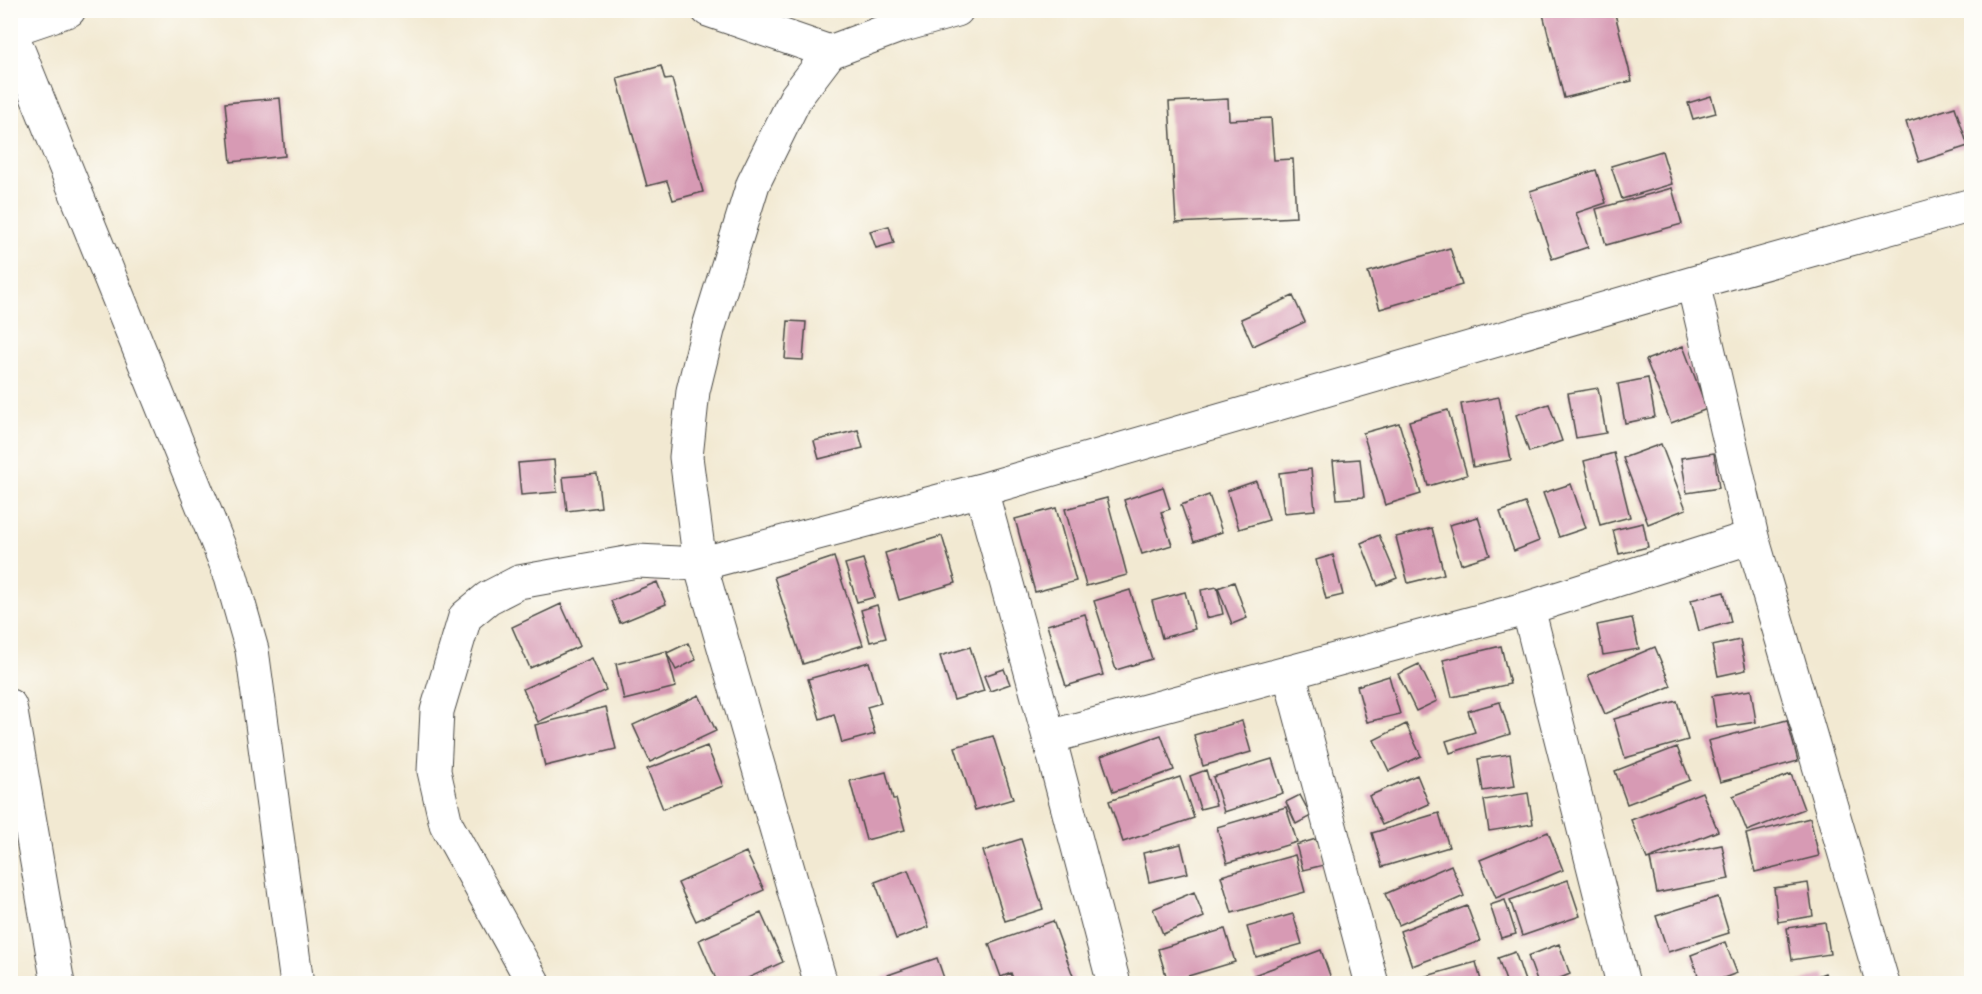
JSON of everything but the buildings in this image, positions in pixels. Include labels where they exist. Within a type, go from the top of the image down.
[{"type":"street","points":[[69,10],[10,30],[231,576],[252,651],[297,984]]},
{"type":"street","points":[[821,984],[700,564],[686,458],[693,391],[708,330],[753,184],[796,97],[830,52],[897,27],[957,10]]},
{"type":"street","points":[[711,11],[830,52]]},
{"type":"street","points":[[534,984],[446,824],[434,771],[437,711],[465,617],[488,598],[519,582],[637,561],[700,564],[981,490],[1971,204]]},
{"type":"street","points":[[1693,283],[1752,537],[1883,984]]},
{"type":"street","points":[[981,490],[1114,984]]},
{"type":"street","points":[[1049,737],[1528,608],[1752,537]]},
{"type":"street","points":[[1528,608],[1623,984]]},
{"type":"street","points":[[1288,672],[1372,984]]},
{"type":"street","points":[[10,706],[58,984]]}]
